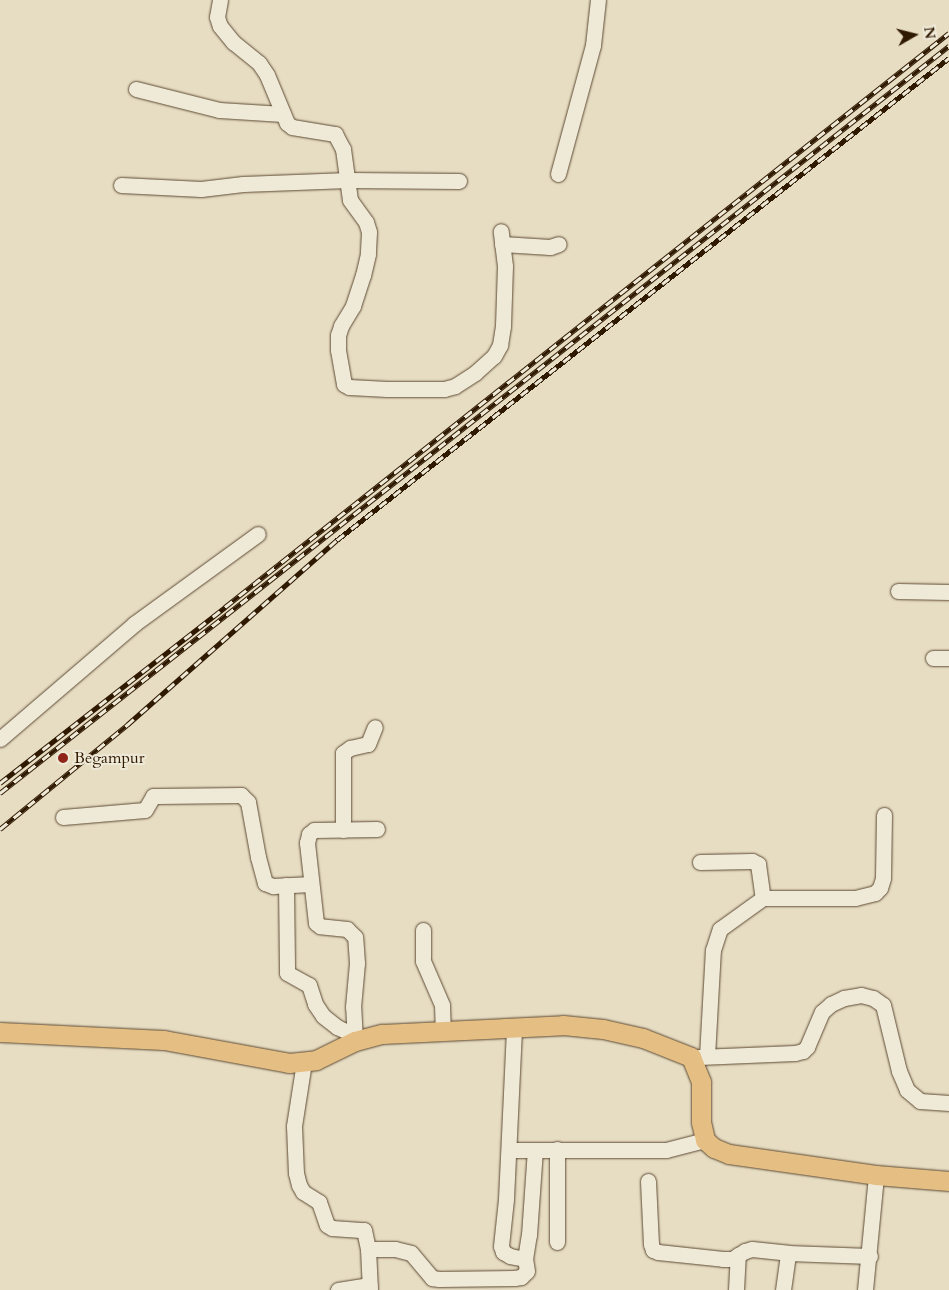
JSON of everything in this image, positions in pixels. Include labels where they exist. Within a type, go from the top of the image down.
[{"type":"main road","points":[[0,1036],[164,1040],[280,1061],[304,1062],[316,1060],[354,1038],[382,1034],[563,1025],[603,1029],[643,1038],[699,1057],[701,1122],[705,1140],[714,1148],[729,1154],[876,1175],[949,1181]]},
{"type":"street","points":[[220,0],[217,17],[220,26],[233,42],[263,69],[287,123],[292,127],[335,134],[344,149],[350,200],[366,222],[369,232],[368,254],[363,274],[353,306],[338,335],[341,376],[344,384],[350,387],[444,389],[455,386],[475,373],[488,362],[500,345],[503,326],[505,266],[502,237],[550,247],[559,244]]},
{"type":"street","points":[[558,174],[593,45],[598,0]]},
{"type":"street","points":[[136,89],[219,110],[283,114]]},
{"type":"street","points":[[121,185],[200,189],[244,184],[348,180],[459,181]]},
{"type":"street","points":[[0,739],[134,624],[258,534]]},
{"type":"street","points":[[898,591],[949,592]]},
{"type":"street","points":[[933,658],[949,658]]},
{"type":"street","points":[[343,830],[343,753],[350,748],[368,744],[375,727]]},
{"type":"street","points":[[62,817],[145,810],[153,796],[241,796],[248,802],[265,883],[268,886],[311,884]]},
{"type":"street","points":[[884,815],[883,878],[880,888],[875,893],[855,898],[763,898],[727,922],[717,937],[713,950],[699,1057],[796,1053],[803,1051],[807,1047],[822,1012],[830,1004],[844,998],[861,995],[873,998],[883,1005],[899,1071],[911,1096],[920,1100],[949,1103]]},
{"type":"street","points":[[354,1038],[355,936],[347,929],[320,926],[316,923],[311,884],[309,834],[314,830],[377,830]]},
{"type":"street","points":[[700,862],[752,861],[758,864],[763,898]]},
{"type":"street","points":[[286,885],[287,973],[309,984],[315,1004],[323,1016],[354,1038]]},
{"type":"street","points":[[423,930],[423,962],[442,1005],[443,1030]]},
{"type":"street","points":[[514,1027],[509,1150],[501,1246],[503,1252],[510,1256],[525,1259]]},
{"type":"street","points":[[304,1062],[294,1126],[296,1173],[299,1185],[303,1192],[319,1202],[326,1225],[332,1228],[364,1230],[368,1249],[370,1287],[338,1290]]},
{"type":"street","points":[[509,1150],[666,1150],[705,1140]]},
{"type":"street","points":[[557,1149],[557,1242]]},
{"type":"street","points":[[368,1249],[395,1249],[411,1253],[432,1278],[481,1284],[521,1277],[527,1271],[525,1259],[529,1235],[534,1150]]},
{"type":"street","points":[[865,1290],[870,1256],[876,1175]]},
{"type":"street","points":[[648,1181],[650,1238],[653,1250],[658,1252],[723,1259],[732,1259],[745,1250],[752,1249],[788,1253],[870,1256]]},
{"type":"street","points":[[783,1290],[788,1253]]},
{"type":"street","points":[[736,1290],[738,1255]]},
{"type":"railway","points":[[0,783],[949,33]]},
{"type":"railway","points":[[0,793],[949,46]]},
{"type":"railway","points":[[0,829],[127,725],[337,540],[949,58]]},
{"type":"place","name":"Begampur","points":[[63,758]]}]
